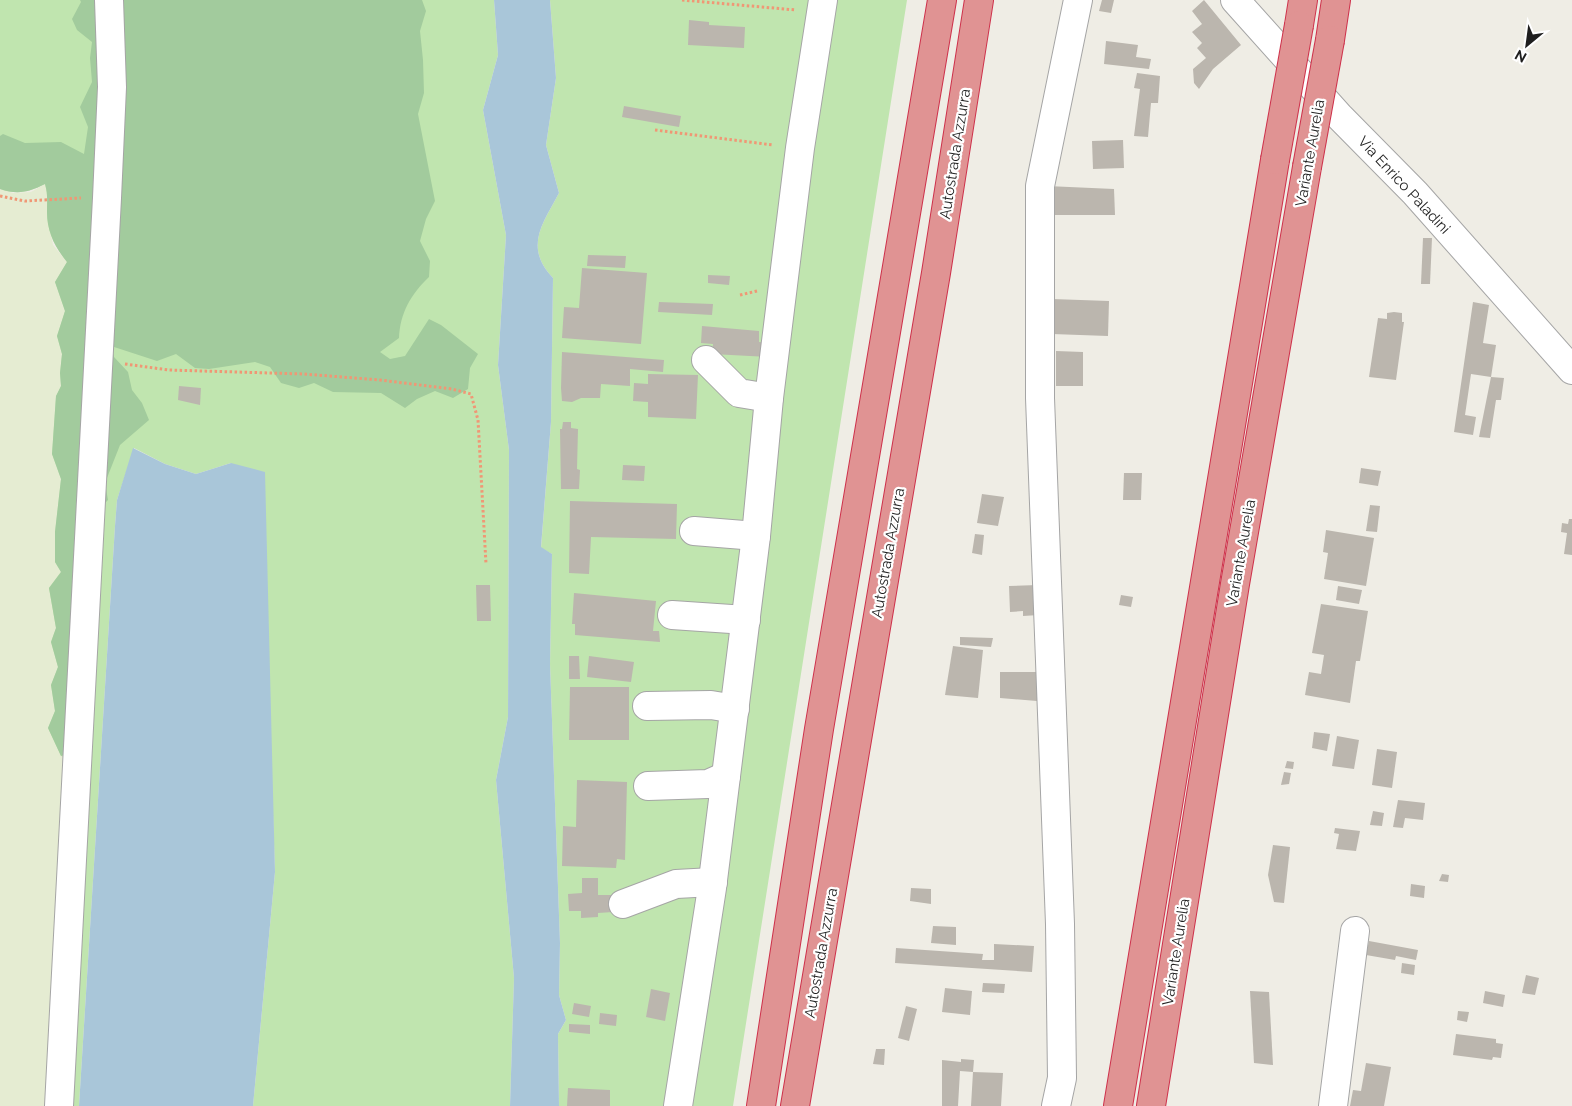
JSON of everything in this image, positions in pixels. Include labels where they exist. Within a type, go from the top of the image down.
[{"type":"highway","points":[[761,1106],[820,729],[942,0]]},
{"type":"highway","name":"Autostrada Azzurra","points":[[795,1106],[932,292],[979,0]]},
{"type":"highway","name":"Variante Aurelia","points":[[1151,1106],[1235,584],[1336,0]]},
{"type":"highway","name":"Variante Aurelia","points":[[1118,1106],[1301,12]]},
{"type":"street","points":[[59,1106],[107,198],[112,87],[109,0]]},
{"type":"street","points":[[1056,1106],[1062,1078],[1060,924],[1040,398],[1040,186],[1078,0]]},
{"type":"street","name":"Via Enrico Paladini","points":[[1235,0],[1339,116],[1414,192],[1572,370]]},
{"type":"street","points":[[678,1106],[713,882],[756,536],[769,398],[800,148],[822,6]]},
{"type":"street","points":[[706,360],[739,393]]},
{"type":"street","points":[[708,391],[739,393],[769,398]]},
{"type":"street","points":[[694,531],[756,536]]},
{"type":"street","points":[[672,615],[746,620]]},
{"type":"street","points":[[648,706],[711,705],[735,709]]},
{"type":"street","points":[[648,786],[708,784],[726,776]]},
{"type":"street","points":[[623,904],[676,884],[713,882]]},
{"type":"street","points":[[1333,1106],[1355,930]]},
{"type":"path","points":[[682,0],[822,6]]},
{"type":"path","points":[[654,130],[800,148]]},
{"type":"path","points":[[0,196],[25,201],[107,198]]},
{"type":"path","points":[[98,363],[138,365],[169,370],[243,371],[370,380],[452,389],[471,394],[478,420],[486,564]]},
{"type":"green space","points":[[0,0],[494,0],[498,55],[483,110],[506,235],[498,365],[509,450],[508,717],[496,780],[514,978],[510,1106],[253,1106],[275,872],[271,758],[231,463],[196,474],[165,464],[134,448],[117,500],[79,1106],[59,1106],[77,760],[61,756],[48,728],[55,711],[51,685],[58,667],[51,642],[56,628],[49,588],[61,572],[55,562],[55,532],[61,479],[52,454],[56,396],[61,386],[62,354],[57,336],[65,311],[55,282],[67,262],[55,245],[50,233],[47,219],[45,184],[23,192],[0,189]]},
{"type":"green space","points":[[80,0],[422,0],[426,11],[420,31],[424,93],[418,114],[435,201],[426,219],[420,241],[430,261],[429,277],[412,297],[404,312],[399,338],[380,352],[390,359],[405,356],[429,319],[441,325],[478,354],[470,368],[468,389],[453,398],[435,391],[417,399],[405,408],[381,393],[333,392],[314,383],[299,388],[281,383],[270,367],[255,362],[209,369],[195,368],[176,354],[157,361],[111,346],[114,357],[128,372],[132,390],[142,403],[149,420],[120,445],[105,483],[108,500],[98,510],[71,752],[61,756],[48,728],[55,711],[51,685],[58,667],[51,642],[56,628],[49,588],[61,572],[55,562],[55,532],[61,479],[52,454],[56,396],[61,386],[62,354],[57,336],[65,311],[55,282],[67,262],[55,245],[50,233],[47,219],[45,184],[23,192],[0,189],[0,136],[3,134],[25,143],[61,142],[84,154],[88,127],[80,107],[92,82],[90,58],[92,42],[77,30],[72,19],[81,2]]},
{"type":"green space","points":[[550,0],[907,0],[733,1106],[559,1106],[558,1034],[566,1020],[559,995],[560,943],[550,664],[552,554],[541,548],[551,422],[553,278],[544,267],[539,256],[538,246],[542,226],[559,193],[546,145],[556,78]]},
{"type":"green space","points":[[45,184],[48,192],[47,214],[53,245],[67,262],[55,282],[65,311],[57,336],[62,353],[61,386],[56,396],[52,454],[61,479],[55,532],[55,562],[61,572],[54,609],[56,628],[51,642],[58,667],[51,685],[55,711],[48,728],[76,760],[59,1106],[0,1106],[0,189],[13,193],[31,192]]},
{"type":"water","points":[[494,0],[550,0],[556,78],[546,145],[559,193],[542,226],[538,246],[539,256],[544,267],[553,278],[551,422],[541,547],[552,554],[550,664],[560,943],[559,995],[566,1020],[558,1034],[559,1106],[510,1106],[514,978],[496,780],[508,717],[509,450],[498,365],[506,235],[483,110],[498,55]]},
{"type":"water","points":[[133,448],[165,464],[196,474],[231,463],[265,472],[275,872],[253,1106],[79,1106],[117,500]]},
{"type":"building","points":[[1102,0],[1114,0],[1111,13],[1099,11]]},
{"type":"building","points":[[1204,0],[1241,45],[1213,69],[1199,89],[1194,83],[1193,69],[1206,58],[1197,48],[1202,43],[1192,32],[1202,24],[1192,11]]},
{"type":"building","points":[[689,20],[709,22],[709,25],[745,27],[744,48],[688,45]]},
{"type":"building","points":[[1106,41],[1138,45],[1136,57],[1151,59],[1149,69],[1104,64]]},
{"type":"building","points":[[1137,73],[1160,76],[1158,103],[1151,103],[1148,137],[1134,136],[1140,89],[1134,88]]},
{"type":"building","points":[[624,106],[681,116],[679,127],[622,117]]},
{"type":"building","points":[[1123,140],[1124,168],[1093,169],[1092,141]]},
{"type":"building","points":[[1047,186],[1114,189],[1115,215],[1047,215]]},
{"type":"building","points":[[1423,238],[1432,238],[1430,284],[1421,284]]},
{"type":"building","points":[[588,255],[626,256],[625,268],[587,266]]},
{"type":"building","points":[[582,268],[647,273],[641,344],[562,338],[564,307],[579,308]]},
{"type":"building","points":[[708,275],[730,276],[729,285],[708,283]]},
{"type":"building","points":[[1052,299],[1109,301],[1108,336],[1052,334]]},
{"type":"building","points":[[659,302],[713,304],[712,315],[658,312]]},
{"type":"building","points":[[1473,302],[1489,305],[1483,343],[1496,345],[1491,377],[1471,374],[1465,415],[1476,417],[1473,435],[1454,432]]},
{"type":"building","points":[[1387,313],[1402,313],[1402,322],[1404,322],[1396,380],[1369,377],[1378,318],[1387,319]]},
{"type":"building","points":[[702,326],[759,331],[759,342],[768,343],[767,357],[712,354],[713,344],[701,343]]},
{"type":"building","points":[[1056,351],[1083,352],[1083,386],[1056,386]]},
{"type":"building","points":[[562,352],[664,360],[663,372],[630,369],[630,386],[601,384],[600,398],[581,398],[572,402],[562,401]]},
{"type":"building","points":[[648,374],[698,375],[696,419],[648,417],[648,402],[633,401],[634,383],[648,384]]},
{"type":"building","points":[[1491,377],[1504,378],[1501,400],[1496,400],[1490,438],[1479,437]]},
{"type":"building","points":[[179,386],[201,388],[200,405],[178,400]]},
{"type":"building","points":[[563,422],[571,422],[571,428],[578,429],[577,469],[580,470],[579,489],[561,489],[560,429],[562,429]]},
{"type":"building","points":[[623,465],[645,466],[644,481],[622,480]]},
{"type":"building","points":[[1361,468],[1381,471],[1378,486],[1359,483]]},
{"type":"building","points":[[1124,473],[1142,473],[1141,500],[1123,500]]},
{"type":"building","points":[[982,494],[1004,497],[998,526],[977,523]]},
{"type":"building","points":[[570,501],[677,504],[676,539],[591,537],[589,574],[569,573]]},
{"type":"building","points":[[1370,505],[1380,506],[1377,532],[1366,531]]},
{"type":"building","points":[[1569,519],[1572,519],[1572,555],[1564,554],[1567,533],[1561,532],[1562,523],[1568,524]]},
{"type":"building","points":[[1326,530],[1374,538],[1366,586],[1324,579],[1328,553],[1323,552]]},
{"type":"building","points":[[975,534],[984,535],[982,555],[972,553]]},
{"type":"building","points":[[476,585],[490,585],[491,621],[477,621]]},
{"type":"building","points":[[1038,585],[1039,615],[1023,616],[1023,611],[1010,612],[1009,586]]},
{"type":"building","points":[[1338,586],[1362,590],[1359,604],[1336,600]]},
{"type":"building","points":[[574,593],[656,601],[653,631],[659,631],[660,642],[575,635],[575,624],[572,624]]},
{"type":"building","points":[[1121,595],[1133,597],[1131,607],[1119,605]]},
{"type":"building","points":[[1321,604],[1368,611],[1360,661],[1356,661],[1350,703],[1305,695],[1309,672],[1321,674],[1324,655],[1312,653]]},
{"type":"building","points":[[960,637],[993,638],[991,647],[960,645]]},
{"type":"building","points":[[953,646],[983,650],[978,698],[945,695]]},
{"type":"building","points":[[569,656],[579,656],[580,679],[569,679]]},
{"type":"building","points":[[589,656],[634,662],[631,682],[587,677]]},
{"type":"building","points":[[1000,672],[1037,672],[1037,701],[1000,698]]},
{"type":"building","points":[[570,687],[629,687],[629,740],[569,740]]},
{"type":"building","points":[[1314,732],[1330,734],[1327,751],[1312,748]]},
{"type":"building","points":[[1337,736],[1359,740],[1354,769],[1332,766]]},
{"type":"building","points":[[1377,749],[1397,752],[1392,788],[1372,785]]},
{"type":"building","points":[[1287,761],[1294,762],[1293,769],[1285,768]]},
{"type":"building","points":[[1284,772],[1291,773],[1289,784],[1281,785]]},
{"type":"building","points":[[577,780],[627,782],[625,860],[617,859],[616,868],[562,866],[563,826],[576,827]]},
{"type":"building","points":[[1398,800],[1425,803],[1423,820],[1405,818],[1403,828],[1393,827]]},
{"type":"building","points":[[1373,811],[1384,813],[1382,826],[1370,825]]},
{"type":"building","points":[[1335,828],[1360,831],[1356,851],[1336,849],[1339,834],[1334,833]]},
{"type":"building","points":[[1273,845],[1290,847],[1284,903],[1274,902],[1268,875]]},
{"type":"building","points":[[1442,874],[1449,875],[1448,882],[1439,881]]},
{"type":"building","points":[[582,878],[598,878],[598,895],[612,895],[613,912],[598,913],[598,917],[581,918],[581,911],[569,911],[568,894],[582,893]]},
{"type":"building","points":[[1411,884],[1425,886],[1424,898],[1410,896]]},
{"type":"building","points":[[911,888],[931,889],[931,904],[910,901]]},
{"type":"building","points":[[933,926],[956,927],[956,945],[931,943]]},
{"type":"building","points":[[1369,941],[1418,950],[1416,960],[1396,956],[1395,960],[1366,955]]},
{"type":"building","points":[[994,944],[1034,946],[1032,972],[895,963],[896,948],[983,954],[982,960],[994,960]]},
{"type":"building","points":[[1402,963],[1415,965],[1414,975],[1401,973]]},
{"type":"building","points":[[1526,975],[1539,978],[1535,995],[1522,993]]},
{"type":"building","points":[[983,983],[1005,984],[1004,993],[982,992]]},
{"type":"building","points":[[945,988],[972,991],[970,1015],[942,1012]]},
{"type":"building","points":[[651,989],[670,993],[665,1021],[646,1017]]},
{"type":"building","points":[[1250,991],[1269,992],[1273,1065],[1254,1063]]},
{"type":"building","points":[[1485,991],[1505,995],[1503,1007],[1483,1003]]},
{"type":"building","points":[[574,1003],[591,1006],[589,1017],[572,1014]]},
{"type":"building","points":[[906,1006],[917,1009],[909,1041],[898,1038]]},
{"type":"building","points":[[1458,1011],[1469,1012],[1467,1022],[1457,1020]]},
{"type":"building","points":[[600,1013],[617,1015],[616,1026],[599,1024]]},
{"type":"building","points":[[569,1024],[590,1025],[590,1034],[569,1032]]},
{"type":"building","points":[[1456,1034],[1496,1039],[1496,1043],[1503,1044],[1501,1058],[1493,1057],[1492,1060],[1453,1055]]},
{"type":"building","points":[[876,1049],[885,1049],[884,1065],[873,1064]]},
{"type":"building","points":[[961,1059],[974,1060],[973,1072],[960,1071],[958,1106],[942,1106],[942,1060],[961,1062]]},
{"type":"building","points":[[1366,1063],[1391,1067],[1384,1106],[1350,1106],[1353,1090],[1361,1091]]},
{"type":"building","points":[[973,1072],[1003,1073],[1001,1106],[971,1106]]},
{"type":"building","points":[[568,1088],[610,1090],[610,1106],[567,1106]]}]
